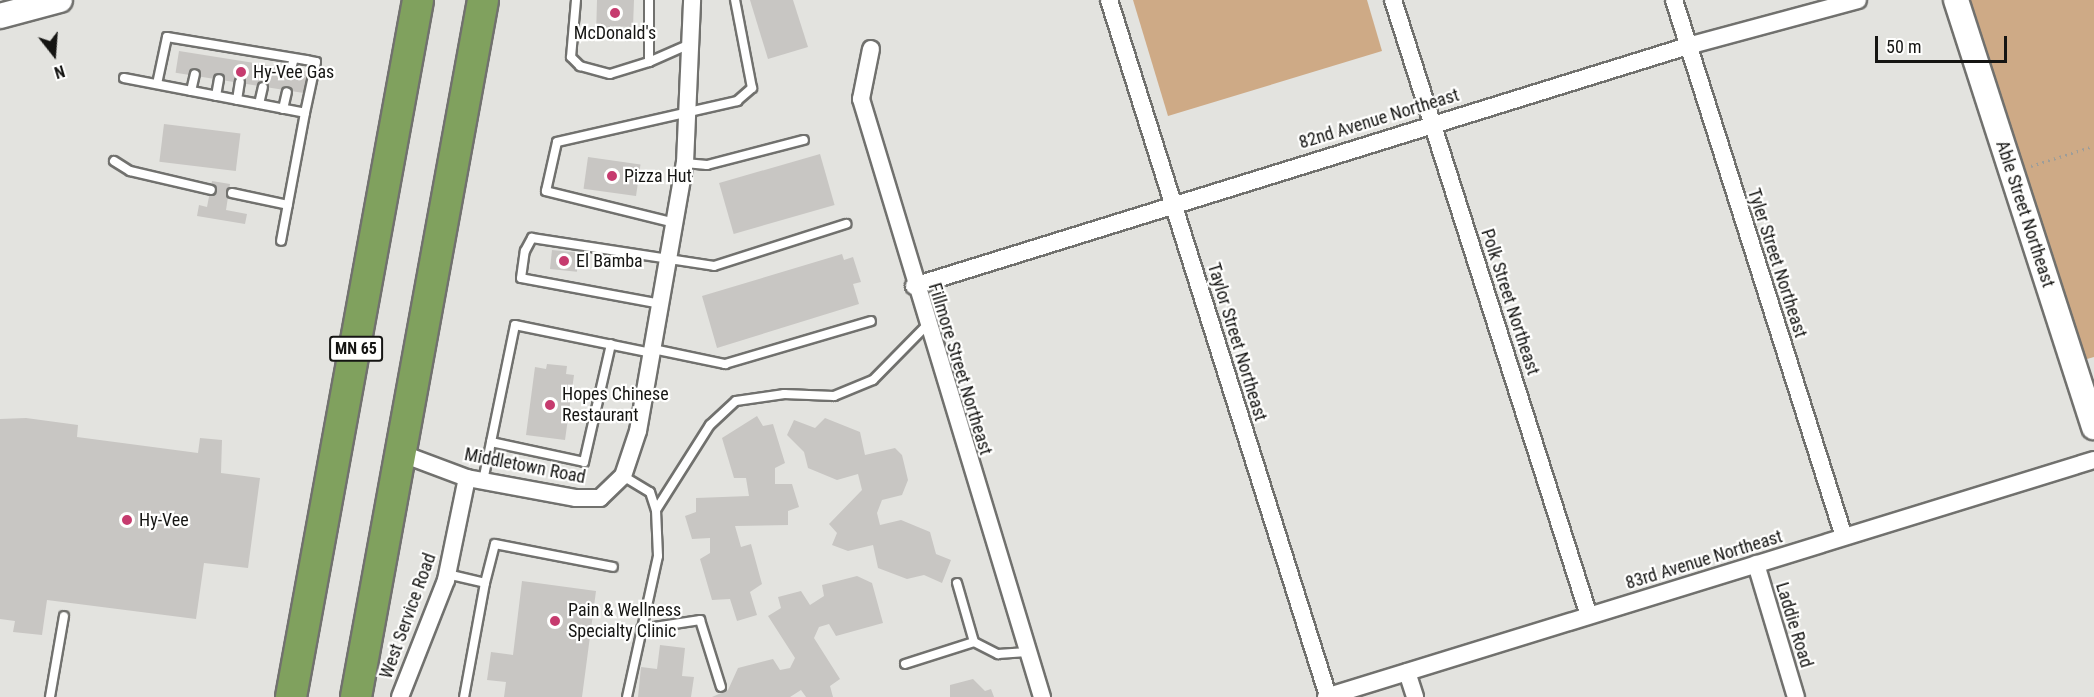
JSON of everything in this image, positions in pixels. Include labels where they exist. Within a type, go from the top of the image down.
[{"type":"highway","name":"MN 65","points":[[291,697],[418,0]]},
{"type":"highway","points":[[356,697],[483,0]]},
{"type":"street","points":[[0,16],[60,0]]},
{"type":"street","name":"Middletown Road","points":[[400,453],[475,479],[600,498],[623,476],[638,431],[685,163],[692,0]]},
{"type":"street","name":"Taylor Street Northeast","points":[[1109,0],[1327,697]]},
{"type":"street","name":"Polk Street Northeast","points":[[1393,0],[1589,616]]},
{"type":"street","name":"Tyler Street Northeast","points":[[1674,0],[1844,537]]},
{"type":"street","name":"82nd Avenue Northeast","points":[[914,286],[1173,202],[1432,123],[1688,46],[1858,0]]},
{"type":"street","name":"Able Street Northeast","points":[[1956,0],[2094,428]]},
{"type":"street","name":"Fillmore Street Northeast","points":[[870,49],[861,99],[926,326],[1042,697]]},
{"type":"street","name":"83rd Avenue Northeast","points":[[1327,697],[2094,460]]},
{"type":"street","name":"West Service Road","points":[[400,697],[447,574],[475,479]]},
{"type":"street","name":"Laddie Road","points":[[1756,564],[1796,697]]},
{"type":"street","points":[[1407,672],[1415,697]]},
{"type":"lane","points":[[576,0],[571,57],[580,66],[610,74],[649,62],[690,44]]},
{"type":"lane","points":[[649,0],[649,62]]},
{"type":"lane","points":[[675,224],[546,191],[557,142],[687,108],[737,101],[752,88],[735,0]]},
{"type":"lane","points":[[157,84],[167,37],[316,62],[281,241]]},
{"type":"lane","points":[[199,52],[201,42]]},
{"type":"lane","points":[[224,57],[226,46]]},
{"type":"lane","points":[[244,61],[246,50]]},
{"type":"lane","points":[[267,65],[269,54]]},
{"type":"lane","points":[[291,69],[294,58]]},
{"type":"lane","points":[[191,91],[195,74]]},
{"type":"lane","points":[[124,78],[306,114]]},
{"type":"lane","points":[[216,96],[219,79]]},
{"type":"lane","points":[[237,100],[240,82]]},
{"type":"lane","points":[[259,104],[263,87]]},
{"type":"lane","points":[[283,109],[287,92]]},
{"type":"lane","points":[[685,163],[707,165],[804,140]]},
{"type":"lane","points":[[114,161],[130,171],[211,190]]},
{"type":"lane","points":[[232,193],[288,205]]},
{"type":"lane","points":[[660,304],[521,278],[525,251],[532,238],[668,262],[714,266],[846,224]]},
{"type":"lane","points":[[475,479],[491,442],[515,325],[725,363],[871,321]]},
{"type":"lane","points":[[656,510],[710,425],[736,401],[784,394],[834,396],[873,380],[926,326]]},
{"type":"lane","points":[[491,442],[584,462],[611,344]]},
{"type":"lane","points":[[623,476],[650,492],[656,510],[658,556],[627,697]]},
{"type":"lane","points":[[464,697],[485,583],[495,544],[613,567]]},
{"type":"lane","points":[[447,574],[485,583]]},
{"type":"lane","points":[[957,583],[974,642]]},
{"type":"lane","points":[[50,697],[64,616]]},
{"type":"lane","points":[[641,628],[700,620],[721,687]]},
{"type":"lane","points":[[904,664],[974,642],[998,654],[1027,652]]},
{"type":"path","points":[[2012,172],[2094,146]]},
{"type":"shaded area","points":[[1133,0],[1367,0],[1382,51],[1168,116]]},
{"type":"shaded area","points":[[1970,0],[2094,0],[2094,357],[2080,361],[1966,6]]},
{"type":"building","name":"McDonald's","points":[[597,0],[634,0],[633,27],[610,26],[610,38],[596,37]]},
{"type":"building","points":[[750,0],[793,0],[808,47],[768,59]]},
{"type":"building","name":"Hy-Vee Gas","points":[[179,51],[307,71],[304,93],[176,73]]},
{"type":"building","points":[[164,124],[240,133],[236,171],[159,162]]},
{"type":"building","points":[[820,154],[835,205],[734,234],[719,183]]},
{"type":"building","name":"Pizza Hut","points":[[588,157],[640,164],[636,196],[584,189]]},
{"type":"building","points":[[212,181],[230,184],[226,210],[247,214],[245,224],[197,216],[199,205],[207,207]]},
{"type":"building","name":"El Bamba","points":[[552,250],[579,253],[577,272],[550,269]]},
{"type":"building","points":[[842,254],[844,260],[853,257],[861,282],[853,284],[859,304],[717,348],[702,296]]},
{"type":"building","name":"Hopes Chinese Restaurant","points":[[547,364],[567,366],[566,374],[574,375],[565,440],[526,435],[535,367],[546,369]]},
{"type":"building","points":[[757,416],[763,426],[773,424],[785,463],[775,468],[775,484],[792,484],[799,507],[788,511],[788,525],[735,526],[741,547],[751,544],[762,584],[750,592],[757,615],[737,621],[730,599],[712,600],[700,559],[710,553],[710,538],[692,539],[685,516],[696,512],[696,498],[749,496],[746,478],[734,478],[722,438]]},
{"type":"building","name":"Hy-Vee","points":[[26,418],[78,425],[77,437],[198,453],[200,438],[222,440],[221,473],[260,478],[248,568],[204,563],[196,619],[47,600],[42,635],[13,632],[15,621],[0,619],[0,419]]},
{"type":"building","points":[[825,418],[860,432],[865,455],[895,448],[902,455],[908,480],[902,495],[882,500],[877,513],[880,525],[901,520],[930,532],[936,554],[951,560],[942,583],[924,575],[907,579],[878,568],[873,545],[848,551],[832,545],[837,533],[829,524],[862,490],[858,474],[837,480],[808,468],[804,452],[787,435],[794,420],[815,428]]},
{"type":"building","points":[[857,576],[872,583],[883,623],[836,636],[829,624],[819,627],[814,638],[840,679],[830,686],[833,697],[806,697],[801,690],[790,697],[712,697],[728,690],[738,668],[773,659],[780,670],[790,668],[795,658],[768,616],[781,608],[778,597],[801,591],[810,605],[824,596],[822,585]]},
{"type":"building","name":"Pain & Wellness Specialty Clinic","points":[[522,581],[596,591],[582,697],[504,697],[506,682],[487,680],[491,652],[513,655]]},
{"type":"building","points":[[660,645],[685,648],[682,676],[694,677],[691,697],[638,697],[641,667],[657,669]]},
{"type":"building","points":[[973,679],[985,691],[991,689],[994,697],[950,697],[950,685]]},
{"type":"place","name":"McDonald's","points":[[615,13]]},
{"type":"place","name":"Hy-Vee Gas","points":[[241,72]]},
{"type":"place","name":"Pizza Hut","points":[[612,176]]},
{"type":"place","name":"El Bamba","points":[[564,261]]},
{"type":"place","name":"Hopes Chinese Restaurant","points":[[550,405]]},
{"type":"place","name":"Hy-Vee","points":[[127,520]]},
{"type":"place","name":"Pain & Wellness Specialty Clinic","points":[[555,621]]}]
